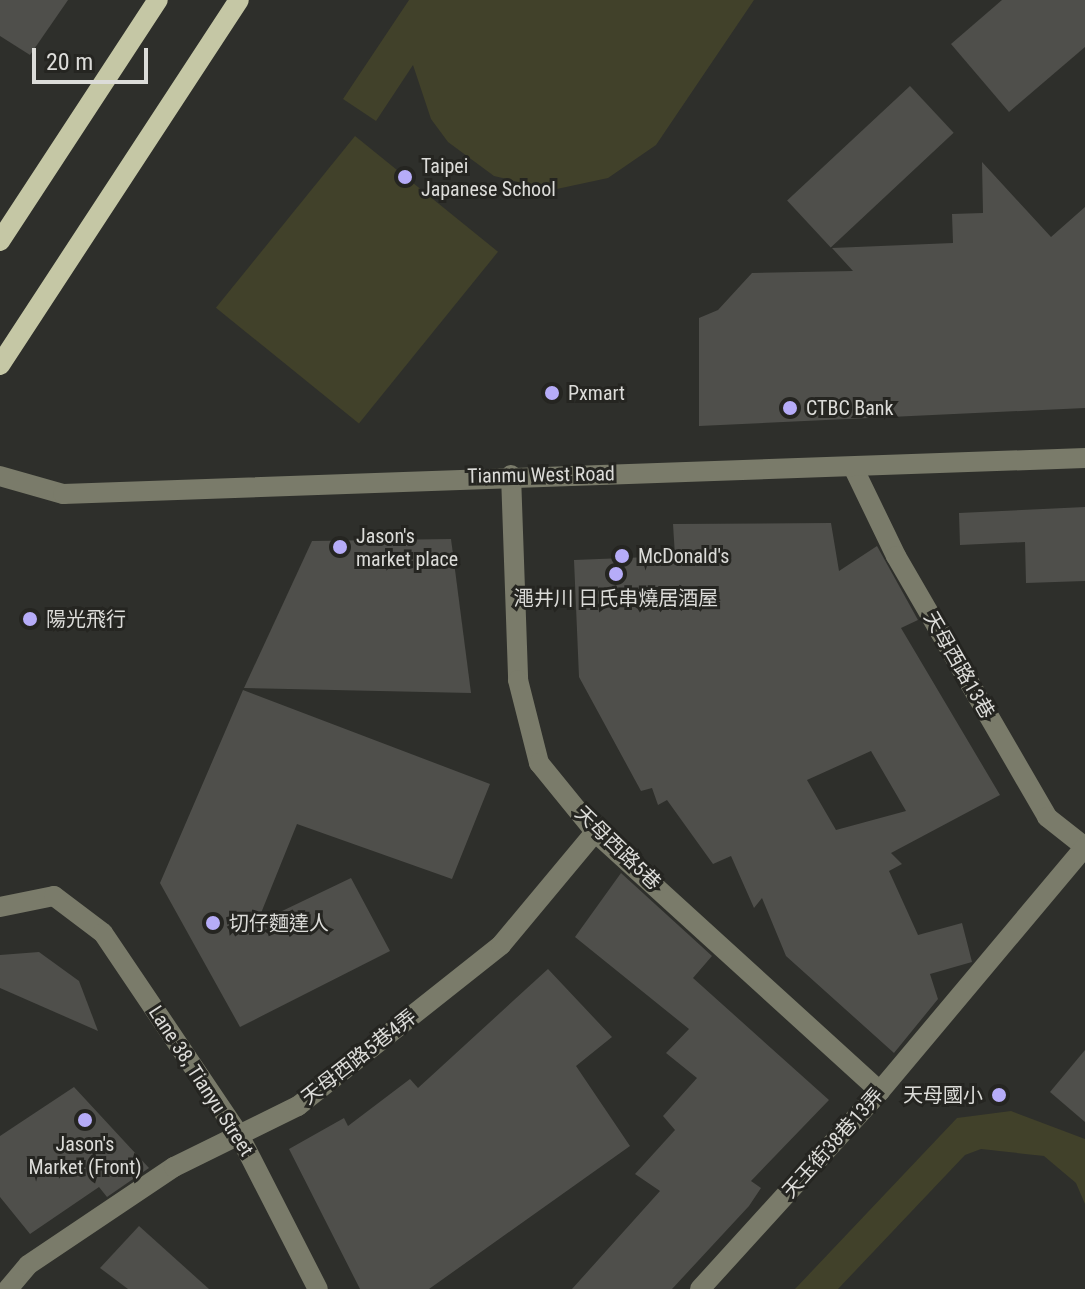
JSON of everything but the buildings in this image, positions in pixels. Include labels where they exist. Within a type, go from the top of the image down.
[{"type":"main road","points":[[0,241],[158,0]]},
{"type":"main road","points":[[0,365],[239,0]]},
{"type":"street","name":"Tianmu West Road","points":[[0,476],[63,494],[511,475],[1085,458]]},
{"type":"street","name":"天母西路13巷","points":[[853,467],[896,556],[1047,817],[1085,847]]},
{"type":"street","name":"天母西路5巷","points":[[511,475],[518,680],[539,763],[595,832],[880,1091]]},
{"type":"street","name":"天母西路5巷4弄","points":[[8,1289],[28,1265],[238,1133],[298,1106],[501,945],[595,832]]},
{"type":"street","name":"天玉街38巷13弄","points":[[700,1289],[880,1091],[1085,847]]},
{"type":"street","name":"Lane 38, Tianyu Street","points":[[0,907],[54,896],[103,933],[238,1133],[318,1289]]},
{"type":"green space","points":[[409,0],[754,0],[656,145],[608,178],[552,190],[494,176],[448,142],[431,119],[413,65],[376,121],[343,99]]},
{"type":"green space","points":[[355,136],[498,252],[359,424],[216,308]]},
{"type":"green space","points":[[1011,1111],[1085,1139],[1085,1204],[1076,1183],[1044,1156],[981,1149],[965,1155],[838,1289],[795,1289],[957,1118]]},
{"type":"place","name":"Taipei Japanese School","points":[[405,177]]},
{"type":"place","name":"Pxmart","points":[[552,393]]},
{"type":"place","name":"CTBC Bank","points":[[790,408]]},
{"type":"place","name":"Jason's market place","points":[[340,547]]},
{"type":"place","name":"McDonald's","points":[[622,556]]},
{"type":"place","name":"澠井川 日氏串燒居酒屋","points":[[616,574]]},
{"type":"place","name":"陽光飛行","points":[[30,619]]},
{"type":"place","name":"切仔麵達人","points":[[213,923]]},
{"type":"place","name":"天母國小","points":[[999,1095]]},
{"type":"place","name":"Jason's Market (Front)","points":[[85,1120]]}]
